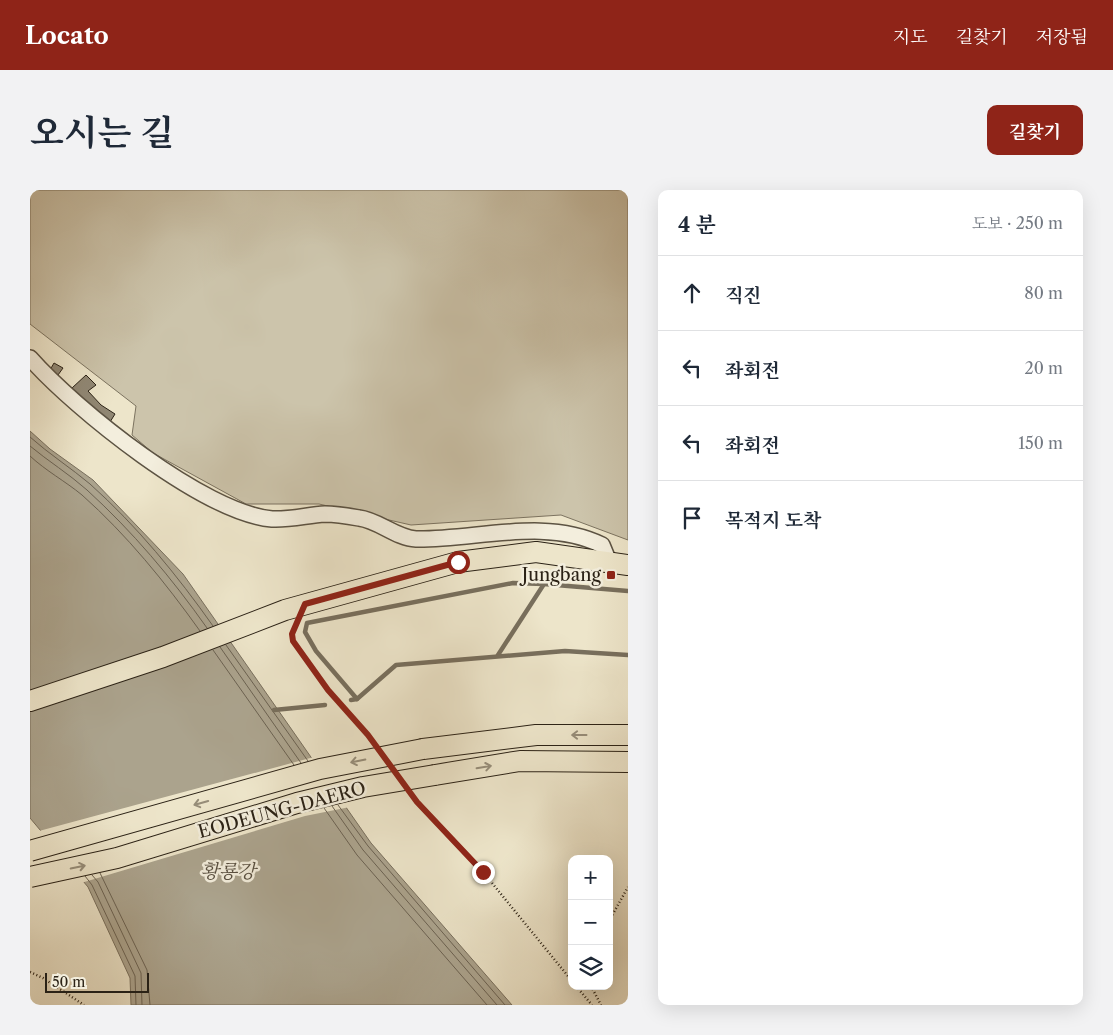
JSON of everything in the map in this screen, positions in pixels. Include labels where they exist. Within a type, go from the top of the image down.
[{"type":"main road","points":[[30,702],[163,657],[285,610],[458,562],[491,556],[536,552],[618,563]]},
{"type":"main road","name":"EODEUNG-DAERO","points":[[30,851],[320,769],[423,749],[536,736],[628,735]]},
{"type":"main road","name":"EODEUNG-DAERO","points":[[30,877],[117,858],[297,803],[363,787],[520,760],[628,762]]},
{"type":"street","points":[[30,358],[72,400],[154,463],[239,512],[273,519],[326,514],[362,518],[413,539],[529,531],[583,535],[602,545],[618,563]]},
{"type":"path","points":[[305,604],[292,634],[293,641],[328,690],[373,742]]},
{"type":"path","points":[[411,795],[483,872],[568,976]]},
{"type":"path","points":[[613,914],[628,887]]},
{"type":"path","points":[[30,972],[43,978],[84,1005]]},
{"type":"path","points":[[579,990],[592,1005]]},
{"type":"path","points":[[594,990],[600,1005]]},
{"type":"shaded area","points":[[30,190],[628,190],[628,540],[561,515],[411,525],[319,504],[246,504],[153,453],[132,435],[136,406],[30,324]]},
{"type":"water","name":"황룡강","points":[[30,431],[50,449],[93,480],[183,574],[371,843],[512,1005],[131,1005],[130,978],[88,887],[30,818]]},
{"type":"pier","points":[[314,757],[350,807],[305,816],[81,883],[39,831]]},
{"type":"building","points":[[54,363],[63,368],[58,375],[50,370]]},
{"type":"building","points":[[86,375],[96,385],[88,391],[101,405],[115,414],[110,422],[93,412],[72,388]]},
{"type":"waterway","points":[[357,699],[316,651],[305,632],[307,623],[513,583],[628,591]]},
{"type":"waterway","points":[[498,655],[544,584]]},
{"type":"waterway","points":[[351,700],[357,699],[396,665],[565,651],[628,655]]},
{"type":"waterway","points":[[274,710],[325,705]]},
{"type":"place","name":"Jungbang","points":[[611,575]]},
{"type":"route","points":[[458,562],[305,604],[292,634],[293,641],[328,690],[368,735],[417,802],[483,872]]}]
